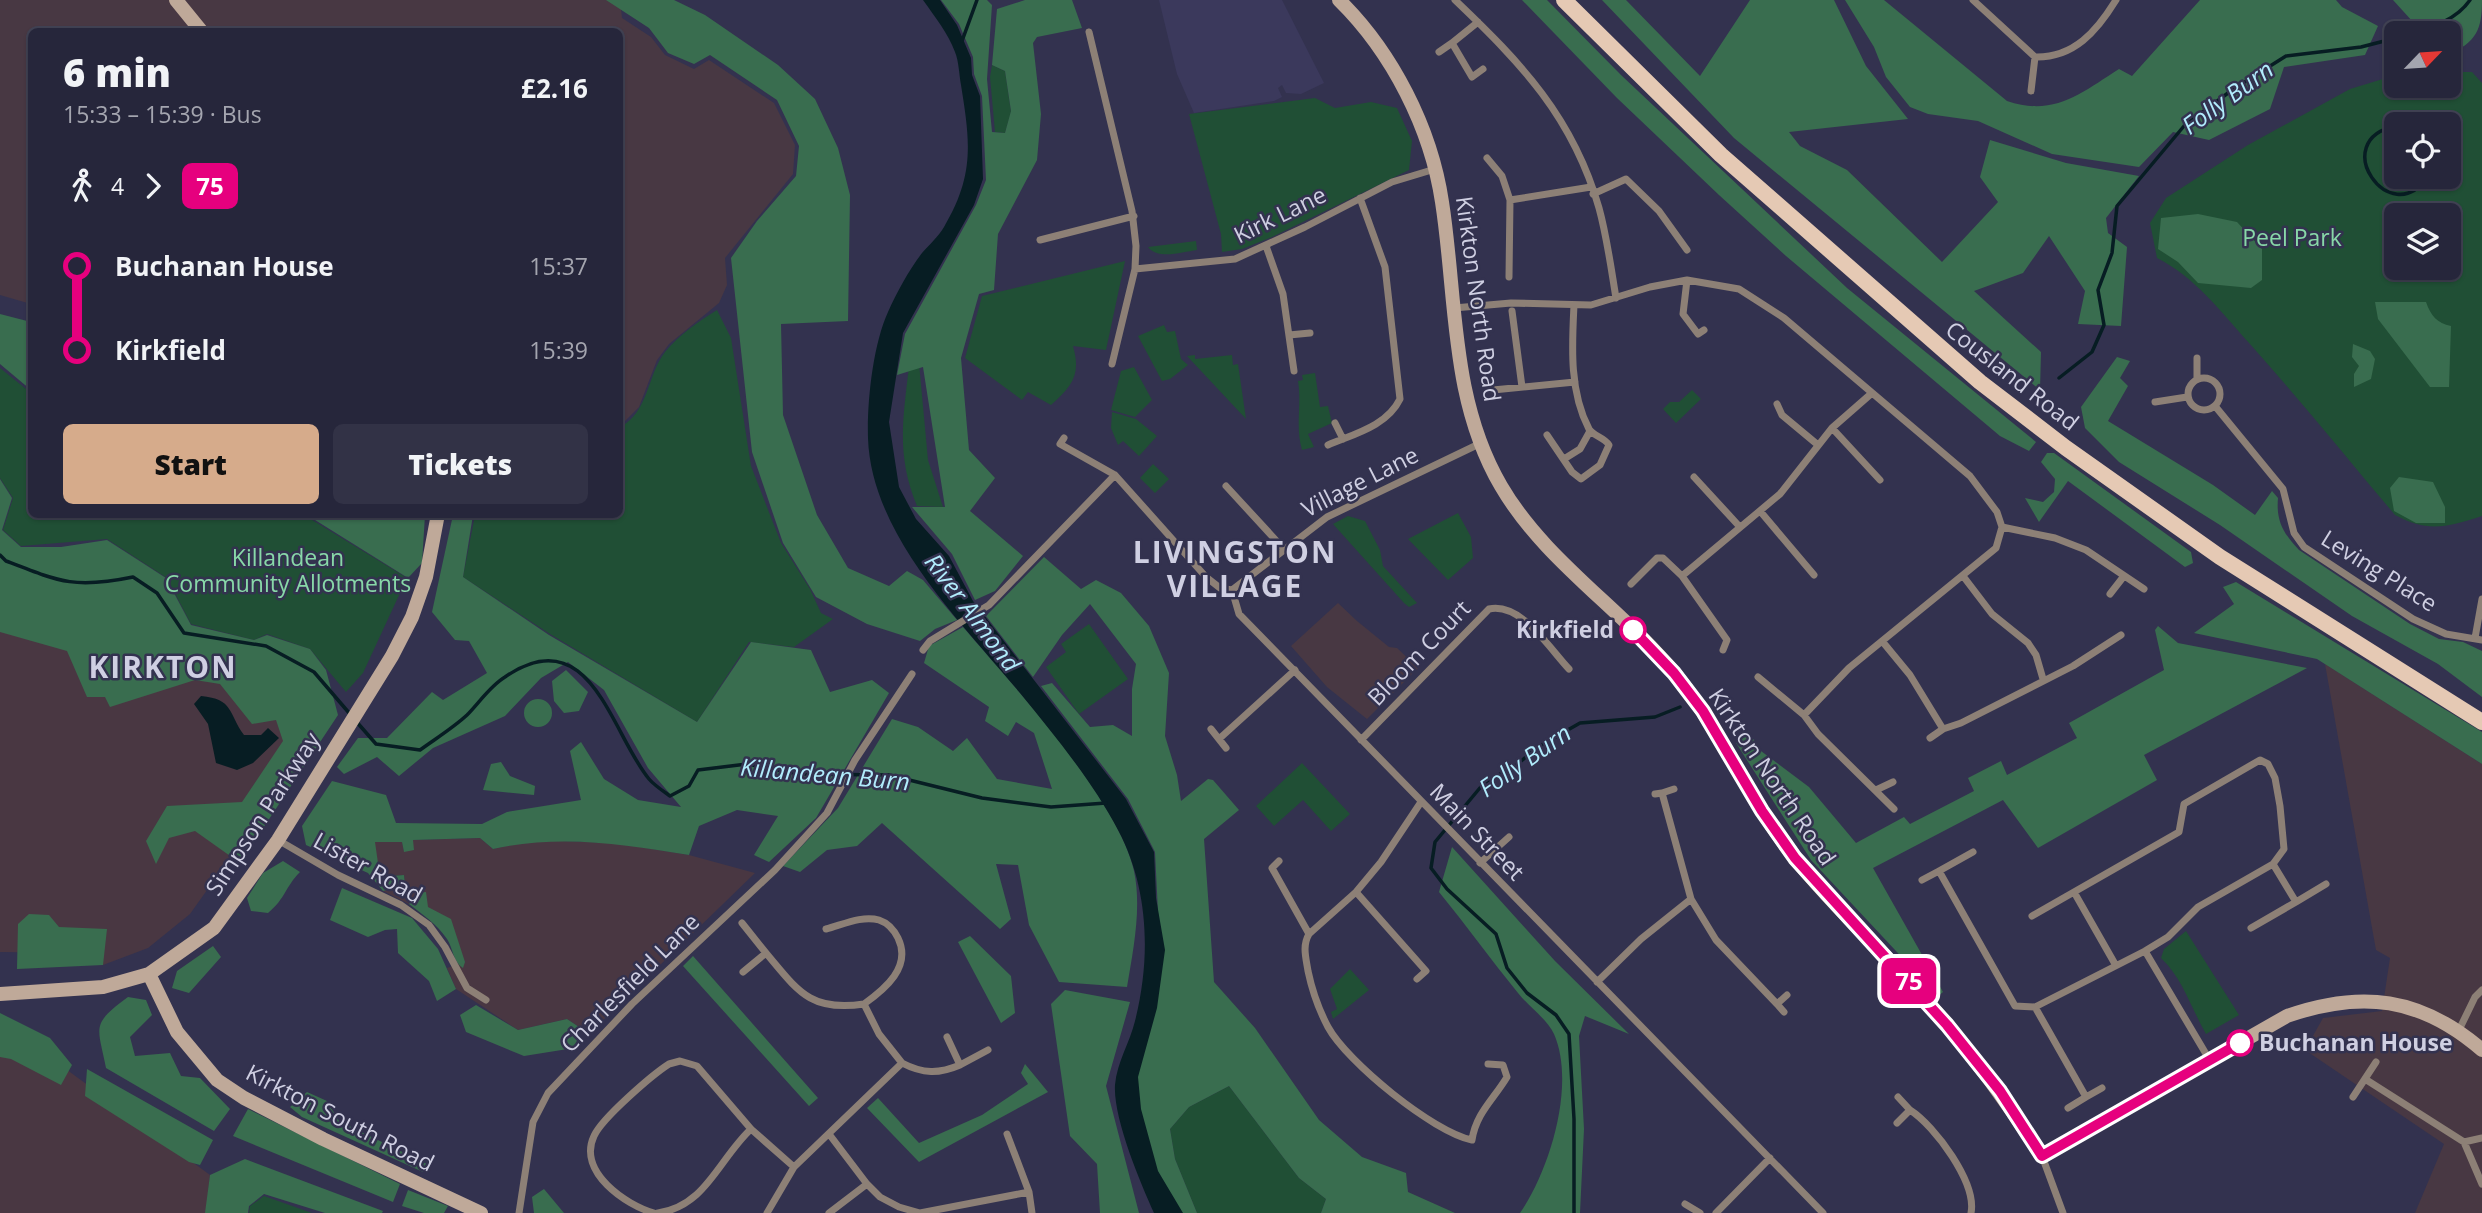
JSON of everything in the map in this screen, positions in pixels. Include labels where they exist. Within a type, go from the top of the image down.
[{"type":"main road","points":[[176,0],[199,28]]},
{"type":"main road","name":"Kirkton North Road","points":[[1339,0],[1366,29],[1394,71],[1411,103],[1435,169],[1442,198],[1458,360],[1479,444],[1502,488],[1535,532],[1674,673],[1703,711],[1762,811],[1795,858],[1947,1025],[2000,1091],[2042,1156]]},
{"type":"main road","name":"Cousland Road","points":[[1564,0],[1721,155],[1980,382],[2066,448],[2220,557],[2482,722]]},
{"type":"main road","name":"Simpson Parkway","points":[[0,994],[103,988],[149,974],[214,928],[278,840],[412,617],[426,577],[437,518]]},
{"type":"main road","name":"Kirkton South Road","points":[[149,974],[177,1032],[217,1080],[244,1098],[323,1139],[481,1213]]},
{"type":"main road","points":[[2042,1156],[2287,1016],[2341,1001],[2389,1002],[2419,1011],[2459,1030],[2482,1050]]},
{"type":"street","points":[[1455,0],[1511,53],[1539,86],[1577,152],[1599,207],[1616,298]]},
{"type":"street","points":[[1973,0],[2035,57],[2052,57],[2085,41],[2101,25],[2116,0]]},
{"type":"street","points":[[1439,52],[1478,22]]},
{"type":"street","points":[[1089,32],[1134,216],[1135,269],[1112,364]]},
{"type":"street","points":[[1452,43],[1472,77],[1483,69]]},
{"type":"street","points":[[2031,91],[2035,57]]},
{"type":"street","points":[[1487,158],[1502,176],[1510,200],[1507,237],[1509,276]]},
{"type":"street","name":"Kirk Lane","points":[[1135,269],[1235,259],[1392,182],[1435,169]]},
{"type":"street","points":[[1510,200],[1592,191],[1626,179],[1659,211],[1687,250]]},
{"type":"street","points":[[1328,445],[1385,419],[1394,412],[1400,399],[1385,267],[1360,198]]},
{"type":"street","points":[[1040,240],[1134,216]]},
{"type":"street","points":[[1266,246],[1283,294],[1294,371]]},
{"type":"street","points":[[1454,308],[1511,303],[1591,305],[1687,280],[1739,289],[1760,300],[1958,465],[1987,498],[2002,527],[1996,548],[1834,681],[1804,715]]},
{"type":"street","points":[[1687,280],[1683,314],[1699,334]]},
{"type":"street","points":[[1546,435],[1581,479],[1600,465],[1609,445],[1590,431],[1575,382],[1572,360],[1574,304]]},
{"type":"street","points":[[1512,312],[1522,387]]},
{"type":"street","points":[[1289,335],[1310,333]]},
{"type":"street","points":[[2197,358],[2197,379],[2189,386],[2188,397],[2192,406],[2201,410],[2215,406]]},
{"type":"street","name":"Leving Place","points":[[2197,379],[2208,378],[2217,384],[2220,396],[2215,406],[2283,489],[2294,533],[2304,547],[2413,619],[2446,634],[2479,639],[2482,599]]},
{"type":"street","points":[[1493,390],[1575,382]]},
{"type":"street","points":[[1682,576],[1780,494],[1832,428],[1872,393]]},
{"type":"street","points":[[2155,402],[2188,397]]},
{"type":"street","points":[[1777,404],[1782,415],[1818,445]]},
{"type":"street","points":[[1335,423],[1343,439]]},
{"type":"street","points":[[1832,428],[1880,480]]},
{"type":"street","points":[[1564,459],[1580,449],[1590,431]]},
{"type":"street","points":[[1064,438],[1060,444],[1115,475],[1206,577],[1220,588],[1232,590]]},
{"type":"street","name":"Village Lane","points":[[1232,590],[1283,548],[1338,510],[1479,444]]},
{"type":"street","points":[[923,650],[930,641],[989,605],[1115,475]]},
{"type":"street","points":[[1695,477],[1739,526]]},
{"type":"street","points":[[1226,486],[1283,548]]},
{"type":"street","points":[[1760,511],[1814,575]]},
{"type":"street","points":[[2002,527],[2056,538],[2086,550],[2144,589]]},
{"type":"street","points":[[1631,584],[1641,566],[1663,558],[1682,576],[1727,640],[1723,650]]},
{"type":"street","points":[[1963,576],[1992,614],[2028,643],[2036,655],[2043,679]]},
{"type":"street","points":[[2110,594],[2124,576]]},
{"type":"street","name":"Main Street","points":[[1232,590],[1239,614],[1824,1213]]},
{"type":"street","name":"Bloom Court","points":[[1361,740],[1489,609],[1502,606],[1516,613],[1569,669]]},
{"type":"street","points":[[1930,738],[2073,666],[2121,635]]},
{"type":"street","points":[[1882,641],[1910,675],[1944,729]]},
{"type":"street","points":[[1219,739],[1295,670]]},
{"type":"street","name":"Charlesfield Lane","points":[[519,1213],[533,1122],[548,1093],[632,1004],[775,870],[827,813],[855,760],[912,674]]},
{"type":"street","points":[[1758,677],[1804,715],[1846,764],[1894,809]]},
{"type":"street","points":[[1211,729],[1226,748]]},
{"type":"street","points":[[1939,872],[2015,1006],[2035,1007],[2168,937],[2198,906],[2273,864],[2284,849],[2275,778],[2268,764],[2260,760],[2184,804],[2179,832],[2032,916]]},
{"type":"street","points":[[1876,790],[1893,782]]},
{"type":"street","points":[[1674,789],[1659,794],[1692,899],[1716,940],[1784,1012]]},
{"type":"street","points":[[1421,802],[1381,862],[1356,892],[1309,934],[1305,941],[1305,956],[1310,978],[1329,1028],[1338,1041],[1402,1100],[1439,1126],[1480,1145]]},
{"type":"street","points":[[1480,863],[1509,837]]},
{"type":"street","name":"Lister Road","points":[[278,840],[338,875],[401,905],[429,925],[445,947],[467,988],[486,1000]]},
{"type":"street","points":[[1922,880],[1973,852]]},
{"type":"street","points":[[1279,862],[1272,868],[1309,934]]},
{"type":"street","points":[[2273,864],[2295,902]]},
{"type":"street","points":[[2251,928],[2326,884]]},
{"type":"street","points":[[1356,892],[1426,971],[1417,979]]},
{"type":"street","points":[[2074,892],[2115,964]]},
{"type":"street","points":[[1597,982],[1641,939],[1692,899]]},
{"type":"street","points":[[742,923],[791,984],[810,1000],[836,1007],[864,1004],[889,984],[899,970],[902,949],[898,937],[889,926],[878,920],[856,921],[826,929]]},
{"type":"street","points":[[2145,950],[2209,1059]]},
{"type":"street","points":[[743,972],[766,953]]},
{"type":"street","points":[[2459,1030],[2475,997],[2482,990]]},
{"type":"street","points":[[1777,1004],[1787,995]]},
{"type":"street","points":[[864,1004],[879,1034],[902,1063],[928,1073],[944,1072],[988,1050]]},
{"type":"street","points":[[2035,1007],[2086,1097]]},
{"type":"street","points":[[947,1037],[960,1065]]},
{"type":"street","points":[[751,1129],[686,1210],[656,1213],[636,1208],[600,1177],[591,1146],[601,1126],[659,1070],[680,1061],[697,1066],[751,1129],[794,1167]]},
{"type":"street","points":[[2353,1097],[2376,1062]]},
{"type":"street","points":[[767,1213],[794,1167],[902,1063]]},
{"type":"street","points":[[1472,1140],[1474,1125],[1481,1111],[1507,1077],[1503,1065],[1488,1064]]},
{"type":"street","points":[[2365,1079],[2464,1142],[2482,1184]]},
{"type":"street","points":[[2068,1108],[2102,1088]]},
{"type":"street","points":[[1898,1097],[1938,1135],[1951,1154],[1968,1191],[1971,1213]]},
{"type":"street","points":[[1897,1123],[1910,1110]]},
{"type":"street","points":[[829,1134],[867,1184],[899,1208],[919,1213],[962,1210],[1029,1192]]},
{"type":"street","points":[[1007,1134],[1029,1192],[1032,1213]]},
{"type":"street","points":[[2464,1142],[2482,1138]]},
{"type":"street","points":[[2042,1156],[2063,1213]]},
{"type":"street","points":[[1716,1213],[1770,1158]]},
{"type":"street","points":[[829,1213],[867,1184]]},
{"type":"street","points":[[1685,1204],[1700,1213]]},
{"type":"shaded area","points":[[0,0],[620,0],[622,18],[651,37],[665,55],[694,69],[709,60],[774,103],[795,145],[793,174],[725,258],[727,285],[719,303],[669,344],[657,360],[639,407],[623,423],[623,28],[28,28],[28,303],[0,295]]},
{"type":"shaded area","points":[[1159,0],[1282,0],[1324,83],[1301,94],[1286,93],[1282,85],[1278,88],[1282,97],[1274,101],[1194,113],[1177,74]]},
{"type":"shaded area","points":[[0,590],[249,684],[295,717],[264,810],[190,914],[148,948],[103,965],[85,953],[0,952]]},
{"type":"shaded area","points":[[1338,603],[1389,647],[1397,648],[1418,668],[1367,719],[1327,687],[1291,646]]},
{"type":"shaded area","points":[[2325,664],[2482,764],[2482,1213],[2415,1213],[2444,1144],[2305,1050],[2323,1018],[2382,1011],[2390,958],[2376,950]]},
{"type":"shaded area","points":[[480,838],[493,849],[531,840],[616,843],[689,855],[755,873],[594,1029],[579,1027],[567,1019],[518,1030],[456,989],[447,968],[465,962],[417,893],[409,904],[383,891],[405,885],[404,875],[380,877],[374,842],[402,842],[404,851],[413,840]]},
{"type":"shaded area","points":[[0,1034],[21,1036],[210,1175],[206,1213],[0,1213]]},
{"type":"green space","points":[[606,0],[674,0],[705,15],[778,65],[815,99],[838,148],[850,195],[848,321],[781,324],[783,415],[817,515],[848,568],[889,586],[907,571],[923,580],[957,620],[935,629],[920,641],[867,624],[816,597],[783,543],[752,452],[731,258],[757,221],[796,176],[799,146],[777,100],[710,55],[694,64],[668,53],[649,28]]},
{"type":"green space","points":[[941,0],[987,0],[992,5],[987,79],[992,132],[1005,133],[1011,111],[1005,71],[992,65],[997,9],[1025,0],[1072,0],[1082,28],[1037,37],[1033,43],[1041,114],[1037,160],[998,234],[994,290],[979,294],[961,358],[969,450],[995,478],[970,511],[1023,556],[995,591],[975,600],[952,554],[912,507],[945,507],[923,367],[897,375],[905,334],[976,205],[986,180],[982,96],[974,74],[973,57],[959,24]]},
{"type":"green space","points":[[1522,0],[1547,0],[1621,75],[1847,288],[2036,442],[2029,451],[2000,436],[1786,256],[1617,98]]},
{"type":"green space","points":[[1602,0],[1626,0],[1700,76],[1750,0],[1834,0],[1866,66],[1908,119],[1789,132],[1800,146],[1847,170],[1942,262],[1998,202],[1980,177],[1990,140],[2066,163],[2139,176],[2106,218],[2108,233],[2127,247],[2121,326],[2078,324],[2085,291],[2049,236],[2023,273],[1974,291],[2041,352],[2040,390],[1734,138]]},
{"type":"green space","points":[[1845,0],[1884,0],[2007,101],[2039,106],[2054,104],[2080,94],[2119,69],[2132,76],[2200,0],[2336,0],[2342,7],[2378,26],[2365,55],[2284,67],[2270,109],[2209,140],[2173,132],[2139,167],[2052,154],[1978,121],[1928,114],[1910,107],[1886,77],[1874,47]]},
{"type":"green space","points":[[2393,0],[2482,0],[2481,19],[2476,34],[2461,48],[2461,21],[2412,21]]},
{"type":"green space","points":[[992,65],[1005,71],[1011,112],[1005,133],[995,132],[990,77]]},
{"type":"green space","name":"Peel Park","points":[[2461,72],[2472,72],[2482,83],[2482,516],[2458,523],[2428,526],[2395,515],[2218,308],[2184,275],[2157,258],[2150,223],[2166,198],[2248,145],[2350,89],[2384,79],[2384,98],[2461,98]]},
{"type":"green space","points":[[1315,98],[1335,108],[1371,102],[1397,108],[1412,141],[1409,170],[1272,237],[1242,249],[1222,252],[1221,234],[1189,114]]},
{"type":"green space","points":[[2198,214],[2237,222],[2262,249],[2262,280],[2251,288],[2198,283],[2178,262],[2158,249],[2161,218]]},
{"type":"green space","points":[[1196,241],[1197,250],[1178,253],[1158,253],[1148,247]]},
{"type":"green space","points":[[1125,261],[1106,350],[1073,346],[1076,364],[1073,379],[1065,392],[1051,405],[1028,392],[1022,400],[965,358],[982,296]]},
{"type":"green space","points":[[2375,302],[2426,302],[2435,318],[2451,326],[2449,387],[2430,387],[2378,319]]},
{"type":"green space","points":[[717,310],[731,338],[751,466],[781,543],[810,589],[821,613],[833,619],[794,647],[749,642],[697,722],[550,634],[463,577],[474,518],[623,518],[623,425],[637,412],[665,352],[696,324]]},
{"type":"green space","points":[[0,314],[28,321],[28,387],[0,364]]},
{"type":"green space","points":[[1164,325],[1167,332],[1175,331],[1181,359],[1188,365],[1170,379],[1162,381],[1138,336]]},
{"type":"green space","points":[[2353,344],[2370,351],[2375,359],[2371,379],[2354,387],[2354,374],[2359,366],[2352,357]]},
{"type":"green space","points":[[1195,355],[1195,359],[1232,355],[1233,365],[1238,364],[1246,419],[1187,356]]},
{"type":"green space","points":[[2117,357],[2130,361],[2120,378],[2128,386],[2108,421],[2213,485],[2255,515],[2272,491],[2278,498],[2278,513],[2282,526],[2299,550],[2410,624],[2439,639],[2463,642],[2482,651],[2482,697],[2438,664],[2352,616],[2220,525],[2119,462],[2085,428],[2081,407]]},
{"type":"green space","points":[[919,363],[928,460],[943,507],[917,506],[906,470],[903,437],[909,366]]},
{"type":"green space","points":[[1134,367],[1152,400],[1135,417],[1111,410],[1121,371]]},
{"type":"green space","name":"Killandean Community Allotments","points":[[0,368],[28,391],[28,518],[309,518],[407,578],[363,673],[346,692],[310,649],[267,634],[254,640],[191,624],[167,578],[107,539],[21,546],[3,530],[13,498],[0,478]]},
{"type":"green space","points":[[1315,373],[1320,407],[1328,406],[1332,423],[1308,434],[1314,447],[1302,450],[1298,381],[1303,380],[1302,375]]},
{"type":"green space","points":[[1692,390],[1701,399],[1676,423],[1663,409],[1670,402],[1679,402]]},
{"type":"green space","points":[[1112,412],[1136,419],[1157,436],[1139,456],[1123,441],[1118,445],[1111,428]]},
{"type":"green space","points":[[2047,453],[2054,453],[2191,552],[2193,563],[2185,567],[2068,481],[2039,522],[2025,498],[2043,502],[2054,492],[2055,479],[2041,462]]},
{"type":"green space","points":[[1153,464],[1169,479],[1155,493],[1140,478]]},
{"type":"green space","points":[[2399,477],[2433,482],[2445,507],[2445,523],[2416,523],[2394,511],[2390,488]]},
{"type":"green space","points":[[0,479],[12,498],[2,530],[21,547],[61,547],[107,540],[166,578],[191,625],[254,640],[267,635],[310,649],[326,670],[338,715],[240,863],[195,831],[169,838],[156,864],[146,841],[167,806],[242,802],[283,741],[276,720],[252,724],[220,684],[195,680],[110,707],[105,697],[87,697],[67,651],[0,632]]},
{"type":"green space","points":[[1458,513],[1471,537],[1473,558],[1448,580],[1408,539]]},
{"type":"green space","points":[[1348,516],[1365,521],[1380,550],[1383,566],[1417,603],[1409,607],[1404,603],[1333,524]]},
{"type":"green space","points":[[312,518],[425,518],[422,563],[408,578]]},
{"type":"green space","points":[[452,518],[473,518],[463,577],[549,635],[697,722],[751,642],[811,650],[830,692],[872,680],[889,693],[816,818],[769,862],[754,855],[778,816],[737,810],[699,826],[689,855],[615,844],[567,841],[518,844],[493,849],[480,838],[413,840],[414,850],[404,852],[402,842],[375,842],[380,877],[404,875],[405,885],[383,891],[368,873],[306,845],[302,826],[332,781],[386,795],[396,823],[482,824],[507,812],[581,800],[570,751],[581,742],[604,779],[638,800],[681,807],[648,768],[604,690],[568,662],[541,678],[505,716],[433,748],[399,776],[377,757],[344,774],[337,767],[358,738],[387,738],[432,692],[443,700],[487,673],[469,641],[455,640],[432,612]]},
{"type":"green space","points":[[1044,557],[1081,589],[1096,580],[1121,593],[1149,626],[1169,673],[1165,736],[1177,775],[1181,801],[1208,779],[1213,780],[1239,810],[1204,839],[1214,982],[1255,1028],[1319,1120],[1362,1157],[1406,1173],[1408,1192],[1455,1213],[1321,1213],[1326,1199],[1299,1178],[1229,1086],[1189,1107],[1170,1129],[1175,1159],[1197,1213],[1173,1213],[1135,1110],[1143,1005],[1159,932],[1155,852],[1128,799],[1041,686],[1052,683],[1090,727],[1113,725],[1132,736],[1132,689],[1136,664],[1090,604],[1062,635],[1033,677],[986,616]]},
{"type":"green space","points":[[2236,582],[2482,732],[2482,764],[2317,659],[2194,633],[2234,604],[2223,587]]},
{"type":"green space","points":[[1089,624],[1128,679],[1079,714],[1046,667],[1066,652],[1061,644]]},
{"type":"green space","points":[[2158,626],[2178,643],[2307,668],[2144,755],[2157,780],[2038,848],[2003,800],[1873,868],[1943,992],[1938,996],[1811,860],[1736,743],[1748,731],[1761,751],[1809,787],[1856,843],[1904,817],[1910,824],[1974,791],[1968,778],[2001,761],[2007,775],[2077,738],[2069,723],[2164,670],[2155,630]]},
{"type":"green space","points":[[963,627],[1061,743],[1086,777],[1124,842],[1134,871],[1137,900],[1136,929],[1127,987],[1059,982],[1029,925],[1018,865],[996,864],[1011,919],[1000,929],[882,823],[857,846],[827,850],[800,872],[783,866],[838,808],[892,719],[918,727],[953,751],[967,738],[997,779],[1052,789],[1034,733],[1016,722],[1008,736],[985,721],[989,707],[924,663],[929,646]]},
{"type":"green space","points":[[566,670],[588,692],[579,711],[564,713],[554,701],[552,681]]},
{"type":"green space","points":[[538,699],[548,703],[552,713],[548,723],[538,727],[528,723],[524,713],[528,703]]},
{"type":"green space","points":[[501,762],[510,776],[535,786],[534,795],[483,790],[491,764]]},
{"type":"green space","points":[[1302,763],[1350,814],[1331,831],[1303,800],[1274,826],[1256,806]]},
{"type":"green space","points":[[1452,847],[1555,961],[1629,1034],[1585,1016],[1579,1036],[1584,1129],[1580,1213],[1520,1213],[1550,1151],[1561,1101],[1560,1054],[1551,1028],[1518,993],[1439,892]]},
{"type":"green space","points":[[283,861],[300,872],[268,913],[251,911],[247,898],[263,873]]},
{"type":"green space","points":[[342,888],[412,918],[438,949],[456,989],[437,1001],[429,981],[398,953],[397,929],[385,930],[368,937],[330,920]]},
{"type":"green space","points":[[426,892],[428,907],[451,919],[465,962],[463,968],[457,962],[443,934],[409,904],[417,893]]},
{"type":"green space","points":[[29,914],[49,915],[59,927],[107,929],[103,965],[17,969],[18,924]]},
{"type":"green space","points":[[2186,931],[2239,1015],[2206,1034],[2181,984],[2161,958],[2164,949]]},
{"type":"green space","points":[[970,936],[1011,976],[1015,1013],[1001,1023],[958,942]]},
{"type":"green space","points":[[213,946],[221,957],[189,993],[172,988],[177,971]]},
{"type":"green space","points":[[693,956],[818,1098],[809,1106],[683,966]]},
{"type":"green space","points":[[1350,969],[1369,990],[1333,1019],[1331,1012],[1337,1009],[1330,989]]},
{"type":"green space","points":[[1065,990],[1130,1002],[1106,1086],[1139,1213],[1100,1213],[1097,1164],[1070,1136],[1051,1004]]},
{"type":"green space","points":[[128,997],[146,1000],[152,1015],[130,1037],[135,1056],[170,1053],[181,1076],[200,1078],[230,1109],[214,1131],[106,1068],[100,1027],[107,1014]]},
{"type":"green space","points":[[476,1005],[518,1030],[567,1019],[579,1027],[580,1041],[574,1048],[524,1056],[466,1032],[460,1015]]},
{"type":"green space","points":[[0,1013],[50,1038],[72,1065],[61,1085],[11,1059],[0,1057]]},
{"type":"green space","points":[[1025,1064],[1048,1092],[919,1162],[867,1108],[878,1098],[919,1143],[982,1115],[1028,1084],[1021,1073]]},
{"type":"green space","points":[[87,1069],[213,1140],[200,1165],[189,1162],[85,1096]]},
{"type":"green space","points":[[1229,1086],[1299,1178],[1326,1199],[1321,1213],[1197,1213],[1175,1159],[1170,1129],[1189,1107]]},
{"type":"green space","points":[[307,1092],[327,1101],[339,1121],[427,1164],[423,1172],[302,1117],[290,1107]]},
{"type":"green space","points":[[248,1109],[400,1184],[393,1202],[233,1136]]},
{"type":"green space","points":[[245,1159],[383,1211],[325,1213],[264,1194],[249,1206],[248,1213],[205,1213],[210,1175]]},
{"type":"green space","points":[[544,1189],[564,1213],[534,1213],[532,1197]]},
{"type":"green space","points":[[408,1190],[448,1206],[444,1213],[424,1213],[402,1206]]},
{"type":"green space","points":[[264,1196],[312,1213],[249,1213],[250,1206]]},
{"type":"water","name":"River Almond","points":[[923,0],[940,0],[957,25],[971,58],[972,75],[980,96],[983,179],[974,205],[903,333],[889,422],[899,487],[916,519],[949,556],[973,601],[1126,799],[1154,852],[1156,898],[1165,950],[1157,1008],[1138,1077],[1141,1109],[1158,1171],[1183,1213],[1154,1213],[1128,1150],[1118,1115],[1116,1077],[1133,1029],[1140,997],[1145,948],[1141,899],[1128,852],[1108,812],[1073,760],[923,576],[885,509],[873,474],[868,438],[869,407],[878,340],[892,304],[908,274],[942,231],[954,208],[961,191],[968,158],[956,56],[945,32]]},
{"type":"water","points":[[201,696],[225,704],[244,735],[261,735],[268,728],[279,738],[253,763],[237,770],[216,763],[208,724],[194,704]]},
{"type":"waterway","points":[[962,41],[977,0]]},
{"type":"waterway","name":"Folly Burn","points":[[2444,21],[2459,12],[2470,0]]},
{"type":"waterway","name":"Folly Burn","points":[[2059,378],[2092,352],[2104,325],[2098,290],[2112,253],[2117,206],[2184,126],[2232,90],[2286,56],[2361,47],[2384,41]]},
{"type":"waterway","points":[[2384,131],[2376,134],[2366,148],[2366,163],[2372,177],[2383,189],[2397,194],[2414,189]]},
{"type":"waterway","name":"Killandean Burn","points":[[0,555],[6,561],[68,581],[96,583],[133,577],[157,593],[184,633],[266,646],[314,672],[350,714]]},
{"type":"waterway","name":"Killandean Burn","points":[[355,720],[376,744],[420,750],[462,720],[505,677],[534,663],[558,662],[578,671],[595,689],[649,779],[670,796],[689,786],[698,770],[747,764],[799,774],[889,775],[982,798],[1051,807],[1106,803]]},
{"type":"waterway","name":"Folly Burn","points":[[1574,1213],[1574,1119],[1569,1034],[1556,1015],[1527,993],[1507,968],[1496,934],[1447,889],[1431,868],[1435,842],[1484,783],[1580,723],[1655,717],[1680,707]]},
{"type":"bus line","name":"75","points":[[1633,630],[1674,673],[1703,711],[1762,811],[1795,858],[1947,1025],[2000,1091],[2042,1156],[2240,1043]]},
{"type":"place","name":"Kirkfield","points":[[1633,630]]},
{"type":"place","name":"Buchanan House","points":[[2240,1043]]},
{"type":"district","name":"LIVINGSTON VILLAGE","points":[[1235,570]]},
{"type":"district","name":"KIRKTON","points":[[163,668]]}]
